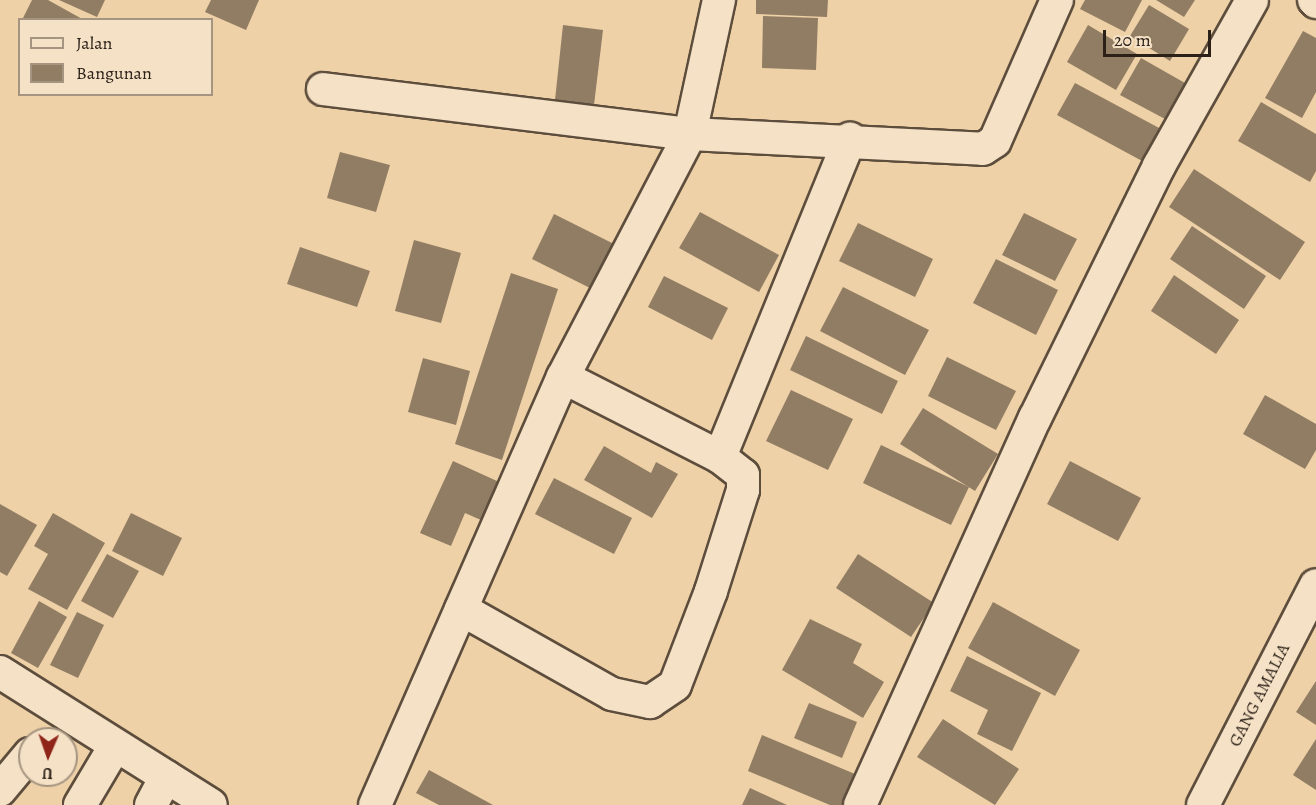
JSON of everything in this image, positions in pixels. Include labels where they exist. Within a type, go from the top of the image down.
[{"type":"street","points":[[375,805],[563,377],[690,134],[719,0]]},
{"type":"street","points":[[323,89],[690,134],[850,139],[967,149],[990,146],[1058,0]]},
{"type":"street","points":[[860,805],[1035,418],[1159,166],[1252,0]]},
{"type":"street","points":[[720,457],[850,139]]},
{"type":"street","points":[[461,609],[612,694],[650,702],[665,694],[679,675],[743,490],[742,476],[720,457],[563,377]]},
{"type":"street","name":"GANG AMALIA","points":[[1203,805],[1316,585]]},
{"type":"street","points":[[0,672],[63,715],[211,805]]},
{"type":"street","points":[[53,727],[63,715]]},
{"type":"street","points":[[80,805],[115,746]]},
{"type":"street","points":[[0,790],[18,768]]},
{"type":"street","points":[[151,805],[166,777]]},
{"type":"building","points":[[32,0],[48,0],[80,18],[23,18]]},
{"type":"building","points":[[59,0],[105,0],[97,17]]},
{"type":"building","points":[[211,0],[259,0],[246,30],[205,12]]},
{"type":"building","points":[[756,0],[828,0],[827,17],[756,14]]},
{"type":"building","points":[[1085,0],[1142,0],[1125,32],[1080,9]]},
{"type":"building","points":[[1156,0],[1195,0],[1184,17]]},
{"type":"building","points":[[1149,5],[1189,29],[1170,61],[1130,36]]},
{"type":"building","points":[[763,16],[818,18],[816,70],[762,68]]},
{"type":"building","points":[[563,25],[603,30],[594,105],[555,100]]},
{"type":"building","points":[[1088,25],[1137,54],[1116,90],[1067,62]]},
{"type":"building","points":[[1303,31],[1316,38],[1316,92],[1302,118],[1265,98]]},
{"type":"building","points":[[1141,58],[1185,83],[1165,119],[1120,95]]},
{"type":"building","points":[[1075,83],[1161,129],[1144,162],[1057,115]]},
{"type":"building","points":[[1261,102],[1316,134],[1316,171],[1310,182],[1238,141]]},
{"type":"building","points":[[340,152],[390,165],[376,212],[327,198]]},
{"type":"building","points":[[1194,169],[1305,242],[1280,280],[1169,207]]},
{"type":"building","points":[[700,212],[779,255],[759,292],[679,248]]},
{"type":"building","points":[[1024,213],[1077,239],[1055,281],[1002,255]]},
{"type":"building","points":[[554,214],[618,246],[596,291],[532,259]]},
{"type":"building","points":[[858,223],[933,259],[915,297],[839,261]]},
{"type":"building","points":[[1192,226],[1266,276],[1244,309],[1170,259]]},
{"type":"building","points":[[414,240],[461,253],[441,323],[395,311]]},
{"type":"building","points":[[300,247],[370,271],[357,307],[287,284]]},
{"type":"building","points":[[996,259],[1058,290],[1036,335],[973,303]]},
{"type":"building","points":[[511,273],[558,289],[502,460],[455,444]]},
{"type":"building","points":[[1174,275],[1239,320],[1216,354],[1151,311]]},
{"type":"building","points":[[664,276],[728,308],[712,340],[648,307]]},
{"type":"building","points":[[843,287],[929,330],[905,375],[820,331]]},
{"type":"building","points":[[806,336],[898,381],[882,414],[790,370]]},
{"type":"building","points":[[947,357],[1016,391],[996,430],[928,396]]},
{"type":"building","points":[[423,358],[470,371],[456,425],[408,412]]},
{"type":"building","points":[[791,390],[853,419],[828,470],[766,441]]},
{"type":"building","points":[[1265,395],[1316,424],[1316,450],[1305,469],[1243,434]]},
{"type":"building","points":[[923,408],[998,454],[975,491],[900,444]]},
{"type":"building","points":[[881,445],[969,487],[951,525],[863,483]]},
{"type":"building","points":[[604,446],[651,473],[656,462],[678,474],[652,518],[584,480]]},
{"type":"building","points":[[453,461],[508,486],[490,524],[465,513],[451,546],[420,533]]},
{"type":"building","points":[[1070,461],[1141,498],[1118,541],[1047,504]]},
{"type":"building","points":[[554,478],[632,518],[614,554],[535,514]]},
{"type":"building","points":[[0,504],[37,525],[7,576],[0,572]]},
{"type":"building","points":[[53,513],[105,543],[67,610],[28,589],[48,554],[34,546]]},
{"type":"building","points":[[131,513],[182,538],[163,576],[112,551]]},
{"type":"building","points":[[107,554],[139,571],[113,618],[81,601]]},
{"type":"building","points":[[858,554],[934,603],[911,637],[836,588]]},
{"type":"building","points":[[39,601],[67,617],[38,668],[11,653]]},
{"type":"building","points":[[993,602],[1080,650],[1055,696],[968,648]]},
{"type":"building","points":[[77,612],[104,625],[78,678],[50,665]]},
{"type":"building","points":[[810,619],[862,644],[853,663],[884,682],[863,718],[782,670]]},
{"type":"building","points":[[967,656],[1041,693],[1012,751],[977,734],[988,710],[950,691]]},
{"type":"building","points":[[1316,681],[1316,725],[1296,712]]},
{"type":"building","points":[[809,703],[857,722],[842,758],[794,738]]},
{"type":"building","points":[[943,719],[1019,769],[995,805],[917,757]]},
{"type":"building","points":[[762,735],[855,774],[842,805],[830,805],[748,771]]},
{"type":"building","points":[[1316,739],[1316,790],[1293,775]]},
{"type":"building","points":[[429,770],[493,805],[439,805],[416,793]]},
{"type":"building","points":[[750,788],[787,805],[742,805]]}]
